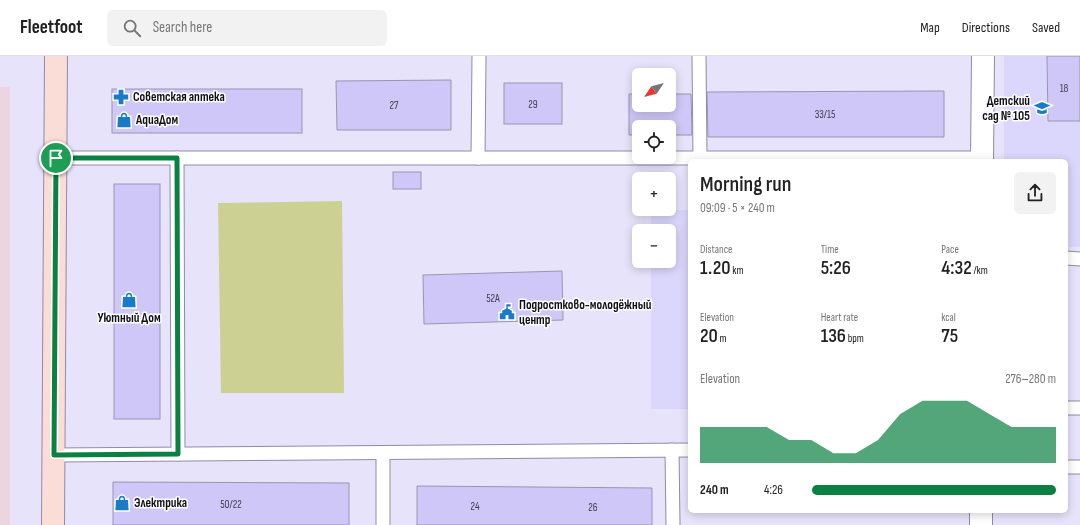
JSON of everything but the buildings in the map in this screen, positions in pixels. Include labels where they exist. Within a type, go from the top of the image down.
[{"type":"street","points":[[53,525],[56,56]]},
{"type":"street","points":[[982,159],[983,56]]},
{"type":"street","points":[[981,513],[981,525]]},
{"type":"lane","points":[[478,158],[479,56]]},
{"type":"lane","points":[[699,56],[700,158]]},
{"type":"lane","points":[[56,158],[982,159]]},
{"type":"lane","points":[[177,158],[178,454]]},
{"type":"lane","points":[[1068,258],[1080,259]]},
{"type":"lane","points":[[1068,408],[1080,408]]},
{"type":"lane","points":[[672,450],[673,525]]},
{"type":"lane","points":[[54,455],[688,450]]},
{"type":"lane","points":[[383,453],[383,525]]},
{"type":"lane","points":[[1068,467],[1080,467]]},
{"type":"shaded area","name":"Детский сад № 105","points":[[1004,56],[1080,56],[1080,247],[1068,247],[1068,159],[1004,159]]},
{"type":"shaded area","points":[[0,87],[10,87],[10,525],[0,525]]},
{"type":"shaded area","points":[[676,210],[688,210],[688,409],[651,409],[651,268],[676,268],[676,224],[651,224],[651,216],[676,216]]},
{"type":"green space","points":[[342,201],[344,393],[221,393],[218,203]]},
{"type":"place","name":"Советская аптека","points":[[121,97]]},
{"type":"place","name":"Детский сад № 105","points":[[1042,108]]},
{"type":"place","name":"AquaДом","points":[[124,120]]},
{"type":"place","name":"Уютный Дом","points":[[129,300]]},
{"type":"place","name":"Подростково-молодёжный центр","points":[[507,312]]},
{"type":"place","name":"Электрика","points":[[122,503]]},
{"type":"route","points":[[56,158],[177,158],[178,454],[54,455],[56,158]]}]
